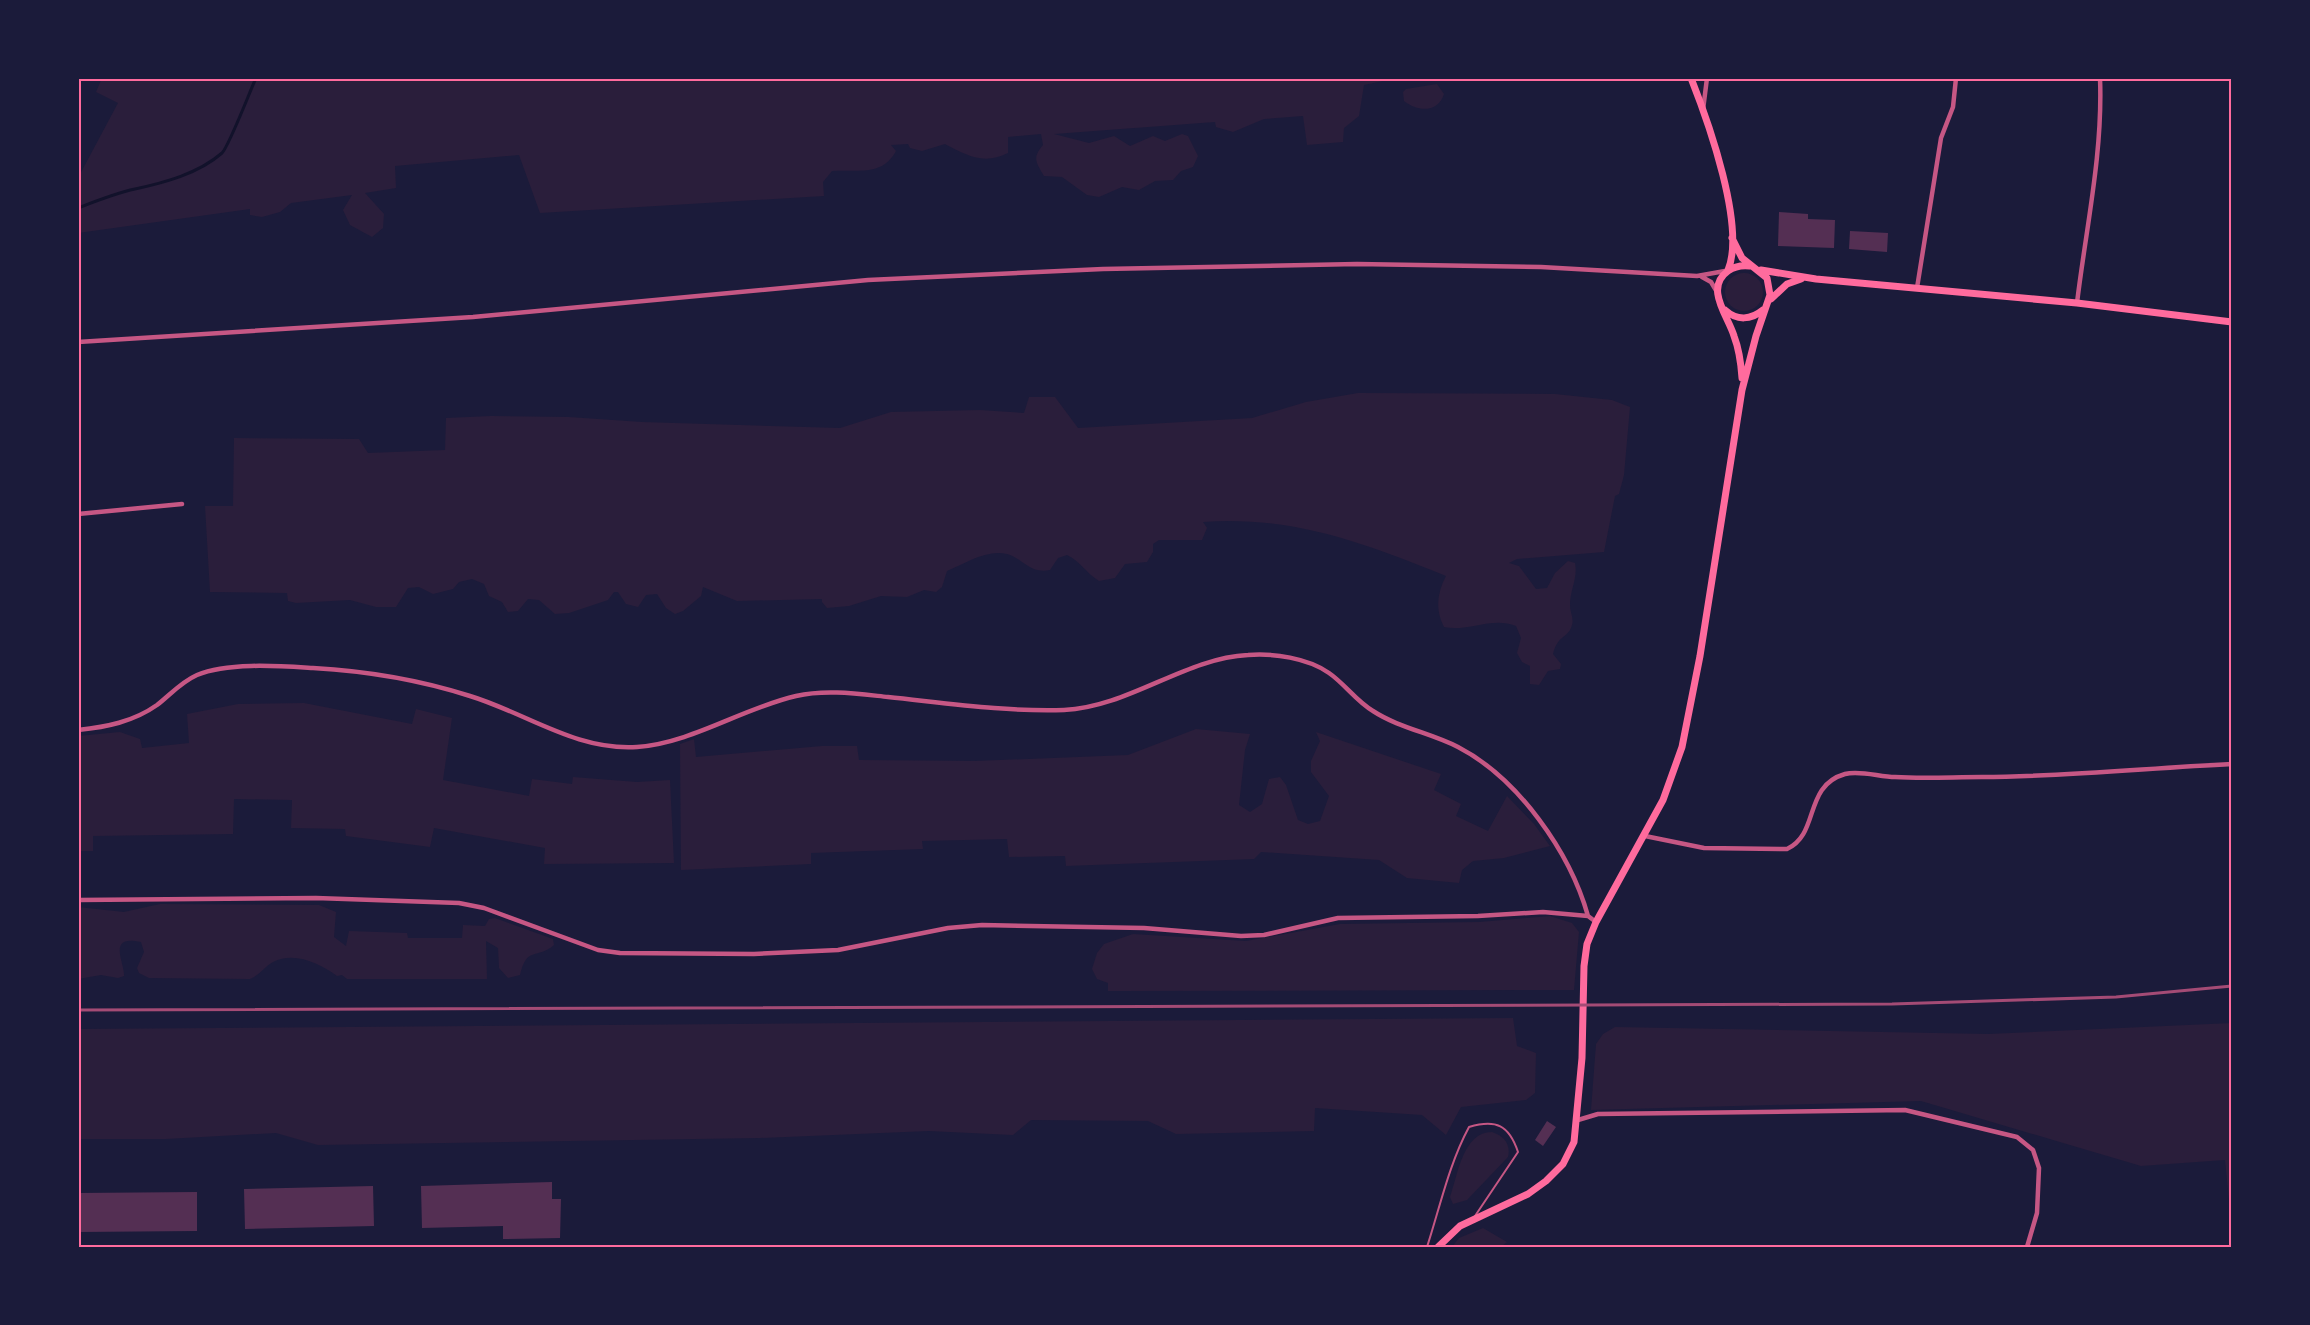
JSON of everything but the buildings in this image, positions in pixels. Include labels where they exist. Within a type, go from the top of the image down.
[{"type":"main road","points":[[1691,78],[1720,164],[1733,252],[1728,270],[1721,278],[1717,293],[1740,358],[1742,390]]},
{"type":"main road","points":[[1438,1247],[1460,1226],[1475,1216],[1528,1194],[1556,1172],[1570,1154],[1578,1120],[1585,956],[1596,922],[1645,836],[1674,772],[1688,722],[1742,390],[1771,289],[1767,278],[1742,258],[1732,238]]},
{"type":"main road","points":[[1728,270],[1740,265],[1816,279],[2077,303],[2232,322]]},
{"type":"main road","points":[[1722,308],[1730,315],[1745,319],[1755,316],[1787,284],[1816,279]]},
{"type":"street","points":[[1703,110],[1707,78]]},
{"type":"street","points":[[1917,288],[1941,138],[1953,107],[1956,78]]},
{"type":"street","points":[[2077,303],[2101,129],[2100,78]]},
{"type":"street","points":[[78,342],[473,317],[868,280],[1044,271],[1357,264],[1610,270],[1697,276],[1728,270]]},
{"type":"street","points":[[1697,276],[1710,282],[1717,293]]},
{"type":"street","points":[[78,514],[182,504]]},
{"type":"street","points":[[78,730],[117,724],[138,717],[184,682],[200,673],[250,666],[360,672],[437,687],[499,706],[569,737],[616,748],[642,747],[678,738],[769,704],[814,693],[1028,710],[1081,709],[1130,694],[1225,658],[1267,655],[1314,665],[1326,671],[1369,709],[1386,719],[1454,745],[1480,760],[1521,800],[1552,838],[1578,885],[1588,916]]},
{"type":"street","points":[[1645,836],[1724,849],[1787,849],[1796,845],[1803,835],[1822,788],[1830,781],[1847,774],[1896,777],[2039,777],[2232,764]]},
{"type":"street","points":[[78,900],[316,898],[459,903],[484,908],[609,952],[710,954],[838,950],[948,928],[982,925],[1144,928],[1241,936],[1264,935],[1338,918],[1478,916],[1543,912],[1588,916],[1596,922]]},
{"type":"street","points":[[1578,1120],[1598,1114],[1905,1110],[2017,1137],[2033,1149],[2039,1168],[2037,1213],[2027,1247]]},
{"type":"lane","points":[[1427,1247],[1451,1169],[1469,1127],[1484,1123],[1502,1127],[1513,1135],[1518,1152],[1475,1216]]},
{"type":"shaded area","points":[[102,78],[1397,78],[1364,85],[1359,116],[1344,128],[1343,142],[1307,145],[1303,116],[1264,119],[1233,132],[1216,127],[1215,122],[1054,134],[1089,143],[1114,136],[1130,146],[1153,136],[1165,141],[1182,134],[1188,136],[1198,156],[1193,167],[1181,171],[1173,180],[1155,181],[1139,190],[1122,187],[1099,197],[1087,195],[1062,177],[1044,176],[1036,160],[1037,153],[1043,145],[1041,134],[1008,137],[1008,153],[984,159],[976,158],[945,144],[922,151],[910,148],[908,144],[891,145],[896,151],[884,165],[860,171],[832,171],[823,182],[824,196],[540,213],[519,155],[395,166],[396,188],[365,193],[384,214],[383,228],[372,237],[350,225],[343,210],[352,195],[291,203],[280,212],[262,217],[250,215],[250,209],[78,233],[78,178],[118,103],[96,92]]},
{"type":"shaded area","points":[[1437,84],[1444,94],[1437,105],[1421,109],[1404,101],[1403,92],[1406,89]]},
{"type":"shaded area","points":[[1744,273],[1757,279],[1763,292],[1757,305],[1744,311],[1731,305],[1725,292],[1731,279]]},
{"type":"shaded area","points":[[1358,393],[1555,394],[1612,400],[1630,407],[1624,475],[1619,494],[1615,496],[1604,552],[1517,559],[1509,563],[1519,566],[1536,589],[1547,588],[1555,573],[1568,561],[1575,563],[1570,605],[1572,625],[1557,643],[1553,654],[1561,664],[1560,669],[1548,671],[1539,685],[1530,684],[1530,666],[1522,662],[1517,653],[1521,638],[1516,626],[1507,623],[1489,623],[1462,628],[1444,627],[1439,614],[1438,602],[1446,576],[1387,553],[1328,534],[1267,523],[1203,522],[1207,528],[1202,540],[1159,540],[1153,544],[1153,552],[1147,562],[1125,564],[1115,578],[1099,581],[1067,555],[1058,558],[1050,570],[1043,571],[1032,568],[1013,556],[999,553],[976,558],[947,571],[942,587],[936,592],[924,590],[907,597],[881,596],[849,606],[827,608],[822,599],[737,601],[703,587],[701,596],[683,611],[675,614],[666,608],[657,594],[646,595],[638,607],[626,604],[618,592],[614,592],[608,600],[569,613],[555,614],[539,600],[528,599],[518,611],[508,612],[502,602],[489,596],[484,584],[472,579],[459,582],[453,589],[433,594],[419,587],[408,588],[396,607],[376,607],[350,600],[296,603],[288,601],[287,593],[210,592],[205,506],[233,506],[234,438],[359,439],[368,453],[445,450],[446,418],[569,417],[642,422],[840,428],[891,412],[980,410],[1024,413],[1029,397],[1055,397],[1078,428],[1252,418],[1306,402]]},
{"type":"shaded area","points":[[304,703],[412,724],[416,709],[452,718],[443,780],[529,796],[532,779],[572,784],[573,777],[637,782],[670,780],[674,863],[544,864],[545,848],[434,828],[430,847],[346,836],[345,829],[291,828],[292,800],[234,799],[233,834],[93,836],[93,851],[78,851],[78,736],[120,732],[140,739],[142,748],[189,743],[187,714],[238,704]]},
{"type":"shaded area","points":[[1196,729],[1250,734],[1245,750],[1239,805],[1250,812],[1262,804],[1269,779],[1280,777],[1286,785],[1298,820],[1308,824],[1320,821],[1329,796],[1311,772],[1311,761],[1320,741],[1316,732],[1441,774],[1434,790],[1461,804],[1456,816],[1488,831],[1507,796],[1534,824],[1550,846],[1504,858],[1473,861],[1462,870],[1459,883],[1407,878],[1379,860],[1261,852],[1254,859],[1066,866],[1065,856],[1009,857],[1007,839],[922,841],[923,849],[811,853],[811,864],[681,870],[680,744],[694,739],[696,757],[822,746],[857,746],[859,760],[975,761],[1128,755]]},
{"type":"shaded area","points":[[160,904],[319,905],[336,912],[334,937],[346,946],[349,931],[407,933],[408,938],[462,938],[463,925],[485,926],[489,919],[495,918],[553,939],[554,945],[529,956],[520,975],[508,978],[499,968],[498,948],[486,941],[487,979],[347,979],[307,960],[290,958],[273,962],[250,979],[149,978],[139,973],[137,968],[144,952],[141,942],[130,941],[124,942],[120,951],[124,976],[118,978],[101,975],[78,979],[78,907],[124,912]]},
{"type":"shaded area","points":[[1550,916],[1572,923],[1579,932],[1574,990],[1108,991],[1108,983],[1097,979],[1092,969],[1097,953],[1104,944],[1133,934],[1246,941],[1340,924],[1479,922]]},
{"type":"shaded area","points":[[1513,1018],[1517,1046],[1536,1053],[1535,1093],[1526,1100],[1461,1107],[1446,1135],[1422,1115],[1315,1108],[1314,1131],[1176,1134],[1148,1121],[1031,1120],[1013,1135],[929,1131],[759,1138],[318,1145],[276,1133],[166,1139],[78,1139],[78,1029]]},
{"type":"shaded area","points":[[2232,1023],[2232,1247],[2230,1247],[2231,1220],[2225,1160],[2141,1166],[1921,1101],[1591,1110],[1596,1044],[1603,1034],[1615,1027],[1988,1034]]},
{"type":"shaded area","points":[[1492,1132],[1506,1141],[1508,1157],[1467,1200],[1453,1204],[1450,1197],[1463,1156],[1474,1139]]},
{"type":"shaded area","points":[[1483,1228],[1507,1242],[1501,1247],[1452,1247],[1459,1238]]},
{"type":"waterway","points":[[78,208],[106,197],[180,177],[213,160],[225,148],[256,78]]},
{"type":"railway","points":[[78,1010],[1892,1004],[2116,997],[2232,986]]}]
